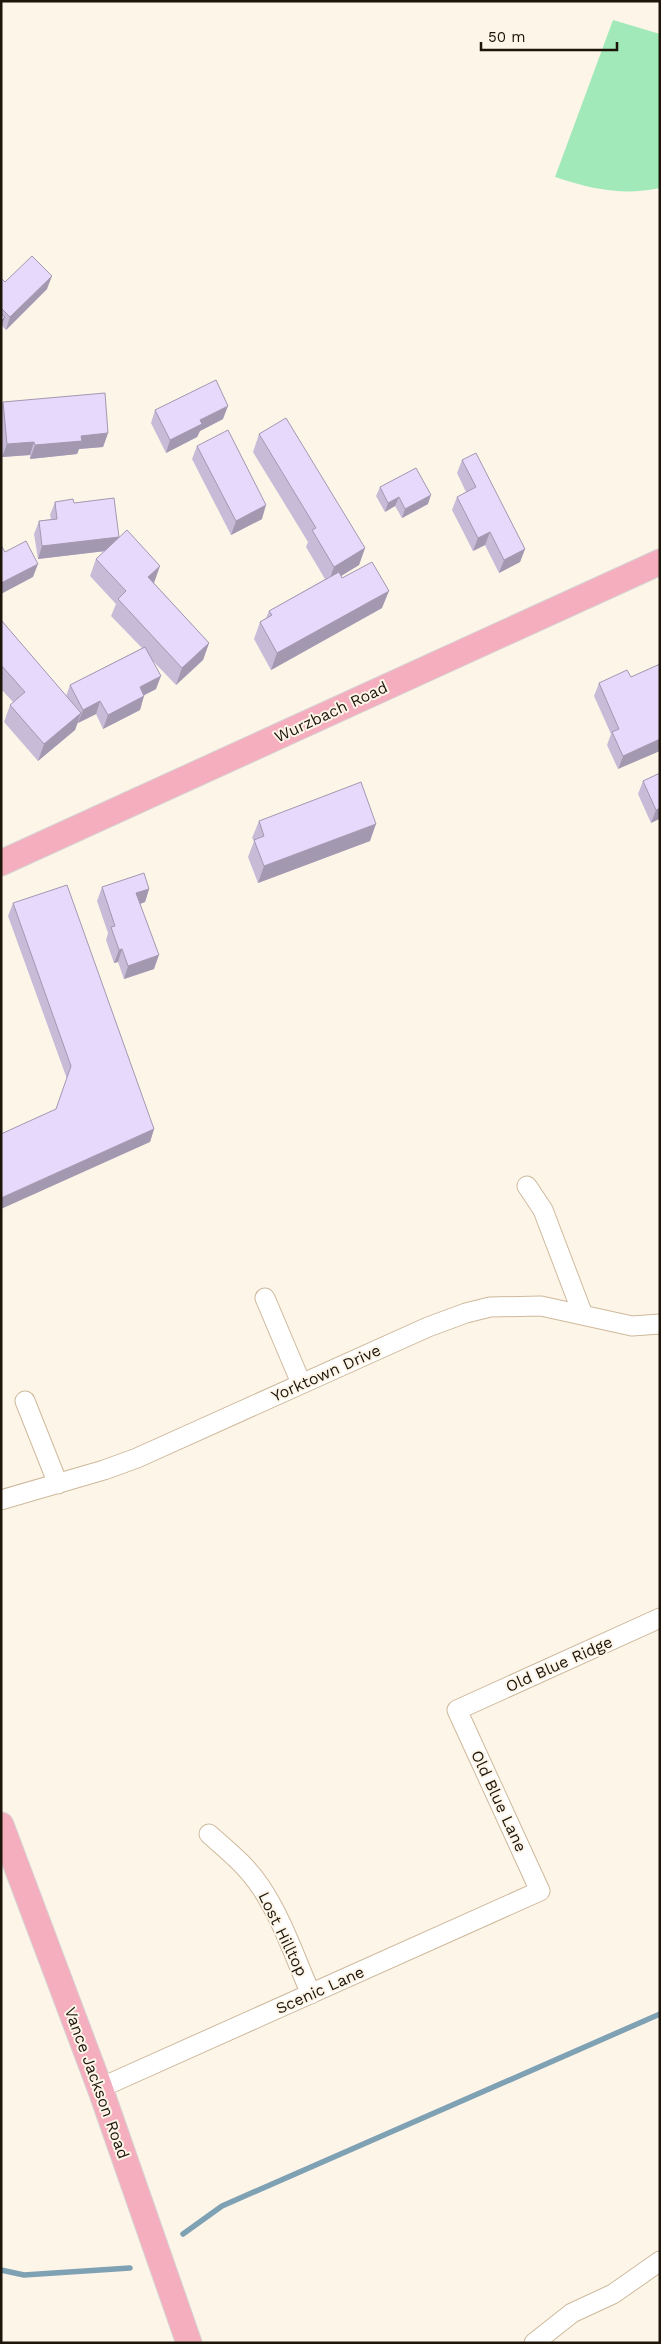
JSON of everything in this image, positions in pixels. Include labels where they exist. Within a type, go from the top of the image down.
[{"type":"main road","name":"Wurzbach Road","points":[[1,863],[660,562]]},
{"type":"main road","name":"Vance Jackson Road","points":[[1,1825],[100,2088],[189,2343]]},
{"type":"street","points":[[527,1186],[543,1210],[583,1315]]},
{"type":"street","points":[[264,1298],[302,1383]]},
{"type":"street","name":"Yorktown Drive","points":[[1,1500],[58,1484],[137,1458],[428,1327],[466,1313],[490,1307],[541,1306],[632,1326],[660,1324]]},
{"type":"street","points":[[25,1402],[58,1484]]},
{"type":"street","name":"Old Blue Ridge","points":[[457,1710],[660,1618]]},
{"type":"street","name":"Old Blue Lane","points":[[457,1710],[540,1891]]},
{"type":"street","name":"Lost Hilltop","points":[[209,1834],[242,1863],[260,1885],[311,1994]]},
{"type":"street","name":"Scenic Lane","points":[[100,2088],[540,1891]]},
{"type":"street","points":[[534,2343],[572,2313],[613,2294],[660,2261]]},
{"type":"green space","points":[[613,20],[660,34],[660,188],[633,191],[607,190],[555,177]]},
{"type":"building","points":[[32,256],[52,276],[10,317],[1,308],[1,278],[5,282]]},
{"type":"building","points":[[216,380],[228,406],[200,420],[202,424],[170,440],[155,410]]},
{"type":"building","points":[[105,393],[108,433],[81,436],[82,441],[35,445],[34,442],[7,444],[3,402]]},
{"type":"building","points":[[286,418],[365,548],[334,567],[312,530],[316,528],[259,434]]},
{"type":"building","points":[[228,430],[266,505],[236,521],[197,446]]},
{"type":"building","points":[[476,453],[525,549],[504,560],[490,532],[478,538],[457,497],[476,487],[462,460]]},
{"type":"building","points":[[416,468],[431,495],[405,509],[399,497],[388,503],[380,487]]},
{"type":"building","points":[[114,498],[119,537],[42,546],[39,521],[57,519],[55,502],[73,499],[74,503]]},
{"type":"building","points":[[127,530],[160,566],[148,577],[209,643],[182,668],[118,599],[126,591],[96,559]]},
{"type":"building","points":[[26,541],[38,564],[1,583],[1,545],[5,552]]},
{"type":"building","points":[[372,562],[389,591],[277,653],[260,622],[272,615],[269,611],[339,572],[342,578]]},
{"type":"building","points":[[1,620],[81,713],[44,744],[10,705],[25,692],[1,665]]},
{"type":"building","points":[[145,647],[161,676],[140,687],[144,696],[108,715],[100,701],[83,710],[70,685]]},
{"type":"building","points":[[660,664],[660,739],[623,756],[612,732],[619,729],[599,683],[627,670],[631,677]]},
{"type":"building","points":[[660,773],[660,808],[656,810],[643,781]]},
{"type":"building","points":[[361,782],[376,824],[264,866],[254,840],[264,836],[259,821]]},
{"type":"building","points":[[144,873],[149,889],[136,893],[159,955],[128,966],[122,949],[119,950],[111,927],[115,926],[102,887]]},
{"type":"building","points":[[67,885],[154,1129],[1,1198],[1,1134],[56,1109],[71,1066],[13,903]]},
{"type":"waterway","points":[[183,2234],[222,2206],[660,2014]]},
{"type":"waterway","points":[[1,2270],[24,2275],[130,2268]]}]
